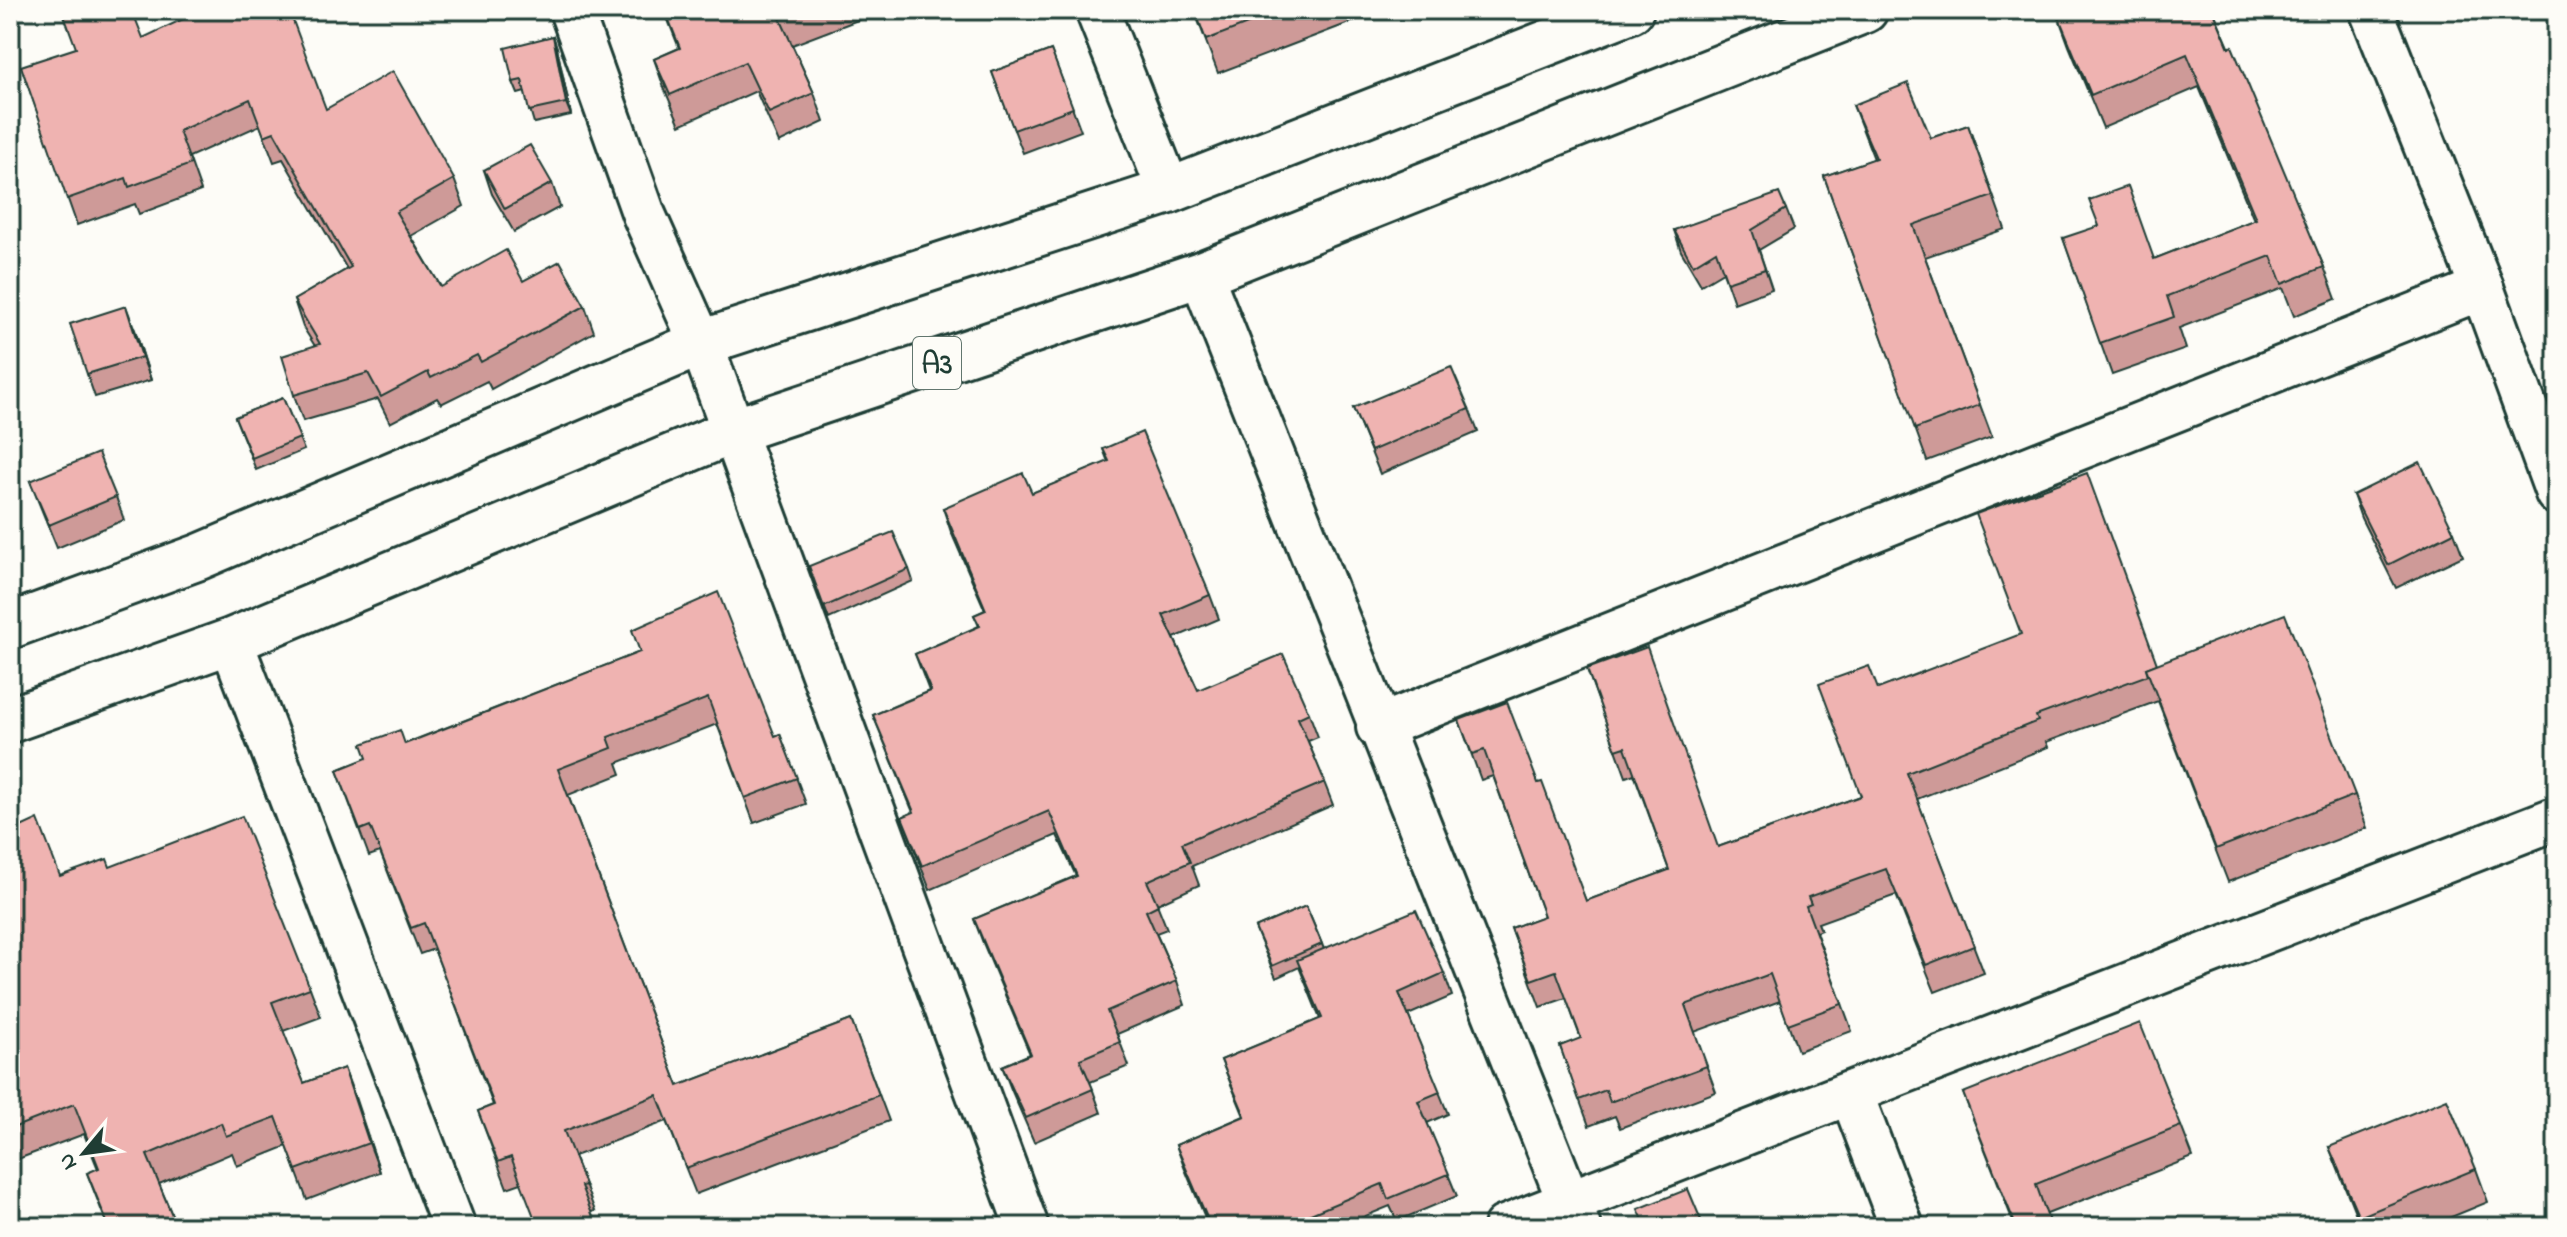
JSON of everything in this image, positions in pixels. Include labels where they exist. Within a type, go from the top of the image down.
[{"type":"highway","points":[[10,626],[199,557],[701,343],[1169,191],[1631,10]]},
{"type":"highway","name":"A3","points":[[10,720],[231,641],[733,431],[1201,274],[1865,10]]},
{"type":"street","points":[[571,10],[644,215],[701,343],[1027,1227]]},
{"type":"street","points":[[1097,10],[1169,191]]},
{"type":"street","points":[[2371,10],[2482,288],[2557,493]]},
{"type":"street","points":[[1201,274],[1378,727],[1575,1215]]},
{"type":"street","points":[[1378,727],[2482,288]]},
{"type":"street","points":[[231,641],[454,1227]]},
{"type":"street","points":[[1505,1227],[1575,1215],[1851,1093],[2557,818]]},
{"type":"street","points":[[1851,1093],[1902,1227]]},
{"type":"building","points":[[62,10],[132,10],[143,38],[202,10],[289,10],[326,109],[393,71],[454,179],[396,212],[441,287],[506,250],[523,281],[560,261],[585,306],[481,362],[477,355],[431,378],[428,372],[381,397],[368,373],[294,395],[282,356],[320,344],[294,300],[351,267],[274,132],[264,136],[250,99],[179,131],[191,164],[129,187],[126,178],[67,199],[21,66],[76,48]]},
{"type":"building","points":[[665,10],[796,10],[779,16],[814,93],[769,113],[745,62],[670,95],[654,59],[680,48]]},
{"type":"building","points":[[1195,10],[1284,10],[1206,40]]},
{"type":"building","points":[[2066,10],[2213,10],[2229,48],[2232,46],[2324,267],[2282,284],[2271,256],[2167,296],[2174,317],[2100,343],[2063,238],[2099,226],[2089,200],[2128,186],[2154,259],[2256,219],[2187,54],[2091,95],[2057,13]]},
{"type":"building","points":[[553,36],[566,103],[529,111],[522,80],[513,82],[505,48]]},
{"type":"building","points":[[1051,50],[1073,108],[1014,130],[992,72]]},
{"type":"building","points":[[1908,83],[1931,138],[1968,125],[1993,196],[1913,225],[1980,405],[1915,429],[1824,176],[1876,158],[1853,105]]},
{"type":"building","points":[[530,145],[552,183],[505,209],[484,170]]},
{"type":"building","points":[[1779,193],[1786,209],[1752,230],[1765,269],[1727,282],[1716,251],[1693,265],[1674,230]]},
{"type":"building","points":[[126,306],[142,357],[87,374],[70,324]]},
{"type":"building","points":[[1451,367],[1469,409],[1371,451],[1353,408]]},
{"type":"building","points":[[283,398],[300,438],[252,458],[235,417]]},
{"type":"building","points":[[1142,432],[1210,595],[1163,615],[1198,690],[1283,654],[1309,713],[1298,718],[1325,782],[1182,843],[1190,862],[1147,881],[1158,905],[1146,911],[1177,981],[1107,1011],[1120,1042],[1080,1059],[1093,1089],[1026,1118],[1002,1066],[1031,1054],[974,919],[1077,876],[1049,811],[922,866],[902,817],[914,812],[873,715],[931,691],[915,654],[980,626],[974,615],[986,610],[943,508],[1023,473],[1032,493],[1109,461],[1103,449]]},
{"type":"building","points":[[98,453],[116,497],[49,525],[30,481]]},
{"type":"building","points":[[2420,462],[2454,532],[2388,565],[2353,495]]},
{"type":"building","points":[[2087,473],[2157,664],[2146,668],[2148,675],[2036,716],[2038,721],[1907,773],[1974,946],[1926,965],[1886,869],[1808,897],[1811,904],[1806,906],[1842,1004],[1788,1024],[1770,974],[1685,1005],[1707,1066],[1610,1102],[1606,1090],[1579,1100],[1560,1046],[1581,1038],[1556,971],[1531,980],[1511,928],[1544,916],[1484,750],[1472,754],[1459,720],[1507,702],[1538,783],[1542,782],[1586,901],[1669,870],[1625,747],[1616,750],[1587,669],[1647,647],[1718,847],[1861,796],[1819,684],[1869,666],[1878,689],[2021,634],[1976,514]]},
{"type":"building","points":[[893,532],[909,569],[824,607],[809,566]]},
{"type":"building","points":[[718,592],[775,736],[780,734],[797,778],[745,798],[708,698],[608,737],[612,748],[558,769],[678,1086],[851,1020],[879,1095],[686,1168],[657,1095],[564,1131],[597,1227],[538,1227],[511,1157],[498,1162],[478,1111],[494,1105],[424,923],[411,928],[370,826],[360,830],[337,770],[367,758],[362,744],[400,730],[405,744],[640,652],[632,630]]},
{"type":"building","points":[[2285,614],[2355,795],[2216,849],[2146,668]]},
{"type":"building","points":[[242,816],[310,988],[272,1002],[304,1083],[344,1068],[369,1143],[296,1170],[276,1117],[226,1136],[221,1123],[147,1155],[177,1227],[109,1227],[87,1173],[99,1168],[74,1104],[10,1129],[10,832],[38,819],[60,876],[107,859],[110,867]]},
{"type":"building","points":[[1306,906],[1322,944],[1272,966],[1255,928]]},
{"type":"building","points":[[1416,910],[1444,973],[1399,993],[1440,1092],[1418,1101],[1449,1174],[1388,1199],[1382,1184],[1282,1227],[1211,1227],[1176,1145],[1245,1116],[1221,1060],[1322,1018],[1297,960]]},
{"type":"building","points":[[2140,1023],[2181,1126],[2036,1184],[2051,1227],[2006,1227],[2015,1224],[1963,1093]]},
{"type":"building","points":[[2447,1099],[2476,1169],[2359,1217],[2329,1147]]},
{"type":"building","points":[[1688,1189],[1704,1227],[1646,1227],[1638,1209]]}]
